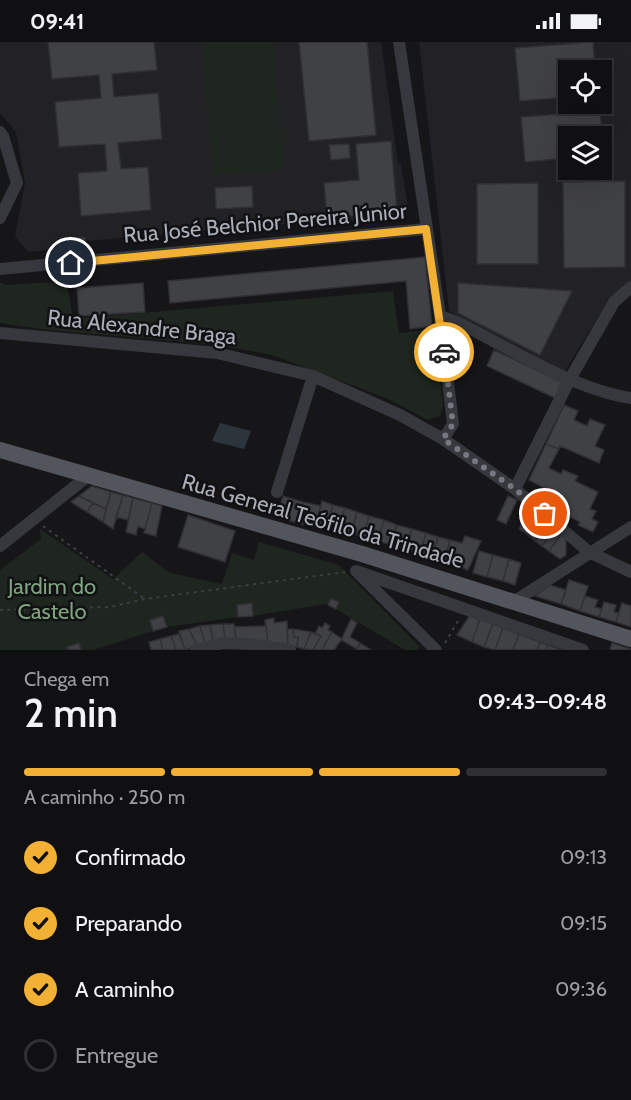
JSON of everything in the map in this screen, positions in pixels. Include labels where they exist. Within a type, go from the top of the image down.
[{"type":"main road","name":"Rua General Teófilo da Trindade","points":[[0,450],[362,554],[631,639]]},
{"type":"street","points":[[399,42],[440,316],[453,424],[443,439]]},
{"type":"street","points":[[0,132],[17,183],[0,218]]},
{"type":"street","name":"Rua José Belchior Pereira Júnior","points":[[0,269],[426,229]]},
{"type":"street","points":[[515,489],[570,379],[614,302],[631,287]]},
{"type":"street","points":[[440,316],[459,323],[570,379],[609,395],[631,398]]},
{"type":"street","name":"Rua Alexandre Braga","points":[[0,333],[217,353],[312,376],[400,415],[443,439],[515,489],[589,552],[631,572]]},
{"type":"street","points":[[276,492],[312,376]]},
{"type":"street","points":[[0,546],[88,476]]},
{"type":"street","points":[[513,602],[631,527]]},
{"type":"street","points":[[356,571],[362,554]]},
{"type":"street","points":[[356,571],[583,650]]},
{"type":"street","points":[[356,571],[435,650]]},
{"type":"street","points":[[196,650],[223,643],[290,650]]},
{"type":"path","points":[[33,520],[146,600]]},
{"type":"path","points":[[0,610],[111,607],[146,600],[356,571]]},
{"type":"path","points":[[435,650],[465,609]]},
{"type":"shaded area","points":[[0,42],[381,42],[398,164],[401,164],[408,208],[400,217],[342,222],[341,219],[86,241],[86,246],[28,252],[15,236],[25,183],[16,132],[0,113]]},
{"type":"shaded area","points":[[419,42],[631,42],[631,282],[609,299],[563,374],[449,311]]},
{"type":"shaded area","points":[[220,423],[251,431],[244,449],[212,441]]},
{"type":"green space","points":[[201,42],[273,42],[284,169],[213,175]]},
{"type":"green space","points":[[67,281],[73,319],[393,291],[399,333],[433,329],[443,405],[440,416],[428,420],[386,398],[272,355],[218,345],[49,330],[0,323],[0,282],[5,285]]},
{"type":"green space","name":"Jardim do Castelo","points":[[40,529],[113,579],[142,552],[170,573],[222,584],[232,553],[254,560],[259,542],[339,565],[419,646],[417,650],[405,650],[336,609],[339,602],[253,616],[252,604],[238,605],[238,617],[167,627],[163,616],[150,620],[153,631],[93,650],[81,650],[79,643],[67,646],[68,650],[0,650],[0,570],[41,539]]},
{"type":"building","points":[[48,42],[154,42],[157,70],[112,74],[114,97],[158,93],[162,139],[118,143],[121,169],[148,167],[151,210],[81,216],[78,173],[107,171],[105,144],[59,147],[55,102],[101,98],[99,75],[52,79]]},
{"type":"building","points":[[299,42],[367,42],[376,135],[309,141]]},
{"type":"building","points":[[593,42],[594,60],[558,60],[558,98],[520,101],[515,48]]},
{"type":"building","points":[[600,114],[601,126],[558,126],[558,159],[525,162],[521,117]]},
{"type":"building","points":[[391,141],[397,212],[327,218],[324,183],[359,180],[356,144]]},
{"type":"building","points":[[349,144],[350,158],[331,160],[329,145]]},
{"type":"building","points":[[625,181],[625,267],[564,268],[563,182]]},
{"type":"building","points":[[538,183],[538,264],[477,264],[477,184]]},
{"type":"building","points":[[252,186],[253,207],[216,209],[215,188]]},
{"type":"building","points":[[85,237],[86,246],[75,247],[75,238]]},
{"type":"building","points":[[425,257],[432,326],[410,329],[406,281],[170,303],[168,281]]},
{"type":"building","points":[[143,283],[145,312],[79,316],[77,288]]},
{"type":"building","points":[[458,283],[572,291],[540,355],[458,313]]},
{"type":"building","points":[[494,350],[562,382],[555,398],[487,366]]},
{"type":"building","points":[[564,405],[578,411],[574,420],[587,426],[590,419],[605,425],[595,446],[604,450],[599,463],[560,446],[559,449],[546,444]]},
{"type":"building","points":[[546,444],[559,449],[549,468],[561,474],[563,470],[578,476],[575,481],[598,492],[590,509],[596,511],[592,519],[598,522],[593,532],[578,525],[580,522],[565,514],[569,506],[548,496],[550,491],[529,480]]},
{"type":"building","points":[[92,486],[111,492],[106,509],[79,496]]},
{"type":"building","points":[[111,492],[123,495],[113,529],[103,522]]},
{"type":"building","points":[[123,495],[133,498],[128,520],[116,517]]},
{"type":"building","points":[[79,496],[93,503],[87,512],[71,502]]},
{"type":"building","points":[[283,496],[303,502],[297,523],[277,517]]},
{"type":"building","points":[[508,496],[517,500],[506,524],[497,520]]},
{"type":"building","points":[[133,498],[152,503],[145,529],[138,526],[136,535],[126,532]]},
{"type":"building","points":[[322,501],[333,505],[327,525],[316,522]]},
{"type":"building","points":[[303,502],[321,506],[314,527],[297,523]]},
{"type":"building","points":[[93,503],[106,509],[103,522],[87,512]]},
{"type":"building","points":[[152,503],[162,506],[156,536],[144,533]]},
{"type":"building","points":[[333,505],[345,508],[338,529],[327,525]]},
{"type":"building","points":[[345,508],[357,512],[351,533],[338,529]]},
{"type":"building","points":[[527,508],[540,518],[528,535],[519,529]]},
{"type":"building","points":[[357,512],[369,516],[363,537],[351,533]]},
{"type":"building","points":[[188,515],[235,531],[225,562],[178,547]]},
{"type":"building","points":[[369,516],[384,520],[378,541],[363,537]]},
{"type":"building","points":[[540,518],[548,523],[535,541],[528,535]]},
{"type":"building","points":[[384,520],[397,525],[391,545],[378,541]]},
{"type":"building","points":[[548,523],[555,528],[542,546],[535,541]]},
{"type":"building","points":[[397,525],[412,529],[405,550],[391,545]]},
{"type":"building","points":[[555,528],[562,533],[549,551],[542,546]]},
{"type":"building","points":[[412,529],[426,533],[420,554],[405,550]]},
{"type":"building","points":[[426,533],[438,537],[432,558],[420,554]]},
{"type":"building","points":[[562,533],[566,537],[566,555],[560,559],[549,551]]},
{"type":"building","points":[[465,536],[481,541],[468,570],[444,562],[450,540],[462,543]]},
{"type":"building","points":[[438,537],[450,540],[444,562],[432,558]]},
{"type":"building","points":[[479,551],[493,555],[487,577],[473,573]]},
{"type":"building","points":[[493,555],[509,559],[503,581],[487,577]]},
{"type":"building","points":[[509,559],[521,563],[515,585],[503,581]]},
{"type":"building","points":[[569,580],[588,586],[580,611],[561,604]]},
{"type":"building","points":[[550,585],[566,590],[561,604],[535,596]]},
{"type":"building","points":[[585,596],[598,600],[595,607],[602,609],[599,617],[580,611]]},
{"type":"building","points":[[331,599],[339,602],[336,609],[328,605]]},
{"type":"building","points":[[604,602],[616,605],[614,612],[619,613],[616,622],[599,617]]},
{"type":"building","points":[[252,603],[253,616],[238,617],[237,605]]},
{"type":"building","points":[[622,603],[631,606],[631,627],[616,622]]},
{"type":"building","points":[[470,615],[480,619],[472,642],[457,635]]},
{"type":"building","points":[[163,616],[167,627],[153,631],[150,620]]},
{"type":"building","points":[[274,618],[274,623],[287,621],[288,645],[268,643],[265,620]]},
{"type":"building","points":[[351,619],[357,623],[350,637],[360,643],[357,649],[341,640]]},
{"type":"building","points":[[480,619],[493,624],[484,647],[472,642]]},
{"type":"building","points":[[325,623],[330,626],[328,630],[332,632],[322,650],[313,650],[321,636],[315,634],[319,626],[322,628]]},
{"type":"building","points":[[223,624],[225,638],[213,641],[210,625]]},
{"type":"building","points":[[223,624],[234,624],[236,639],[225,638]]},
{"type":"building","points":[[493,624],[503,628],[495,650],[484,647]]},
{"type":"building","points":[[210,625],[213,641],[205,643],[200,626]]},
{"type":"building","points":[[200,626],[205,643],[197,646],[189,629]]},
{"type":"building","points":[[266,626],[268,643],[236,639],[234,627]]},
{"type":"building","points":[[503,628],[519,634],[513,650],[495,650]]},
{"type":"building","points":[[189,629],[197,646],[185,650],[179,631]]},
{"type":"building","points":[[287,629],[293,629],[294,637],[298,637],[297,647],[288,645]]},
{"type":"building","points":[[293,629],[311,632],[304,649],[297,647],[298,637],[294,637]]},
{"type":"building","points":[[311,632],[321,636],[313,650],[304,649]]},
{"type":"building","points":[[332,632],[342,639],[334,650],[322,650]]},
{"type":"building","points":[[179,634],[185,650],[176,650],[171,636]]},
{"type":"building","points":[[519,634],[540,642],[537,650],[513,650]]},
{"type":"building","points":[[171,636],[176,650],[163,650],[160,639]]},
{"type":"building","points":[[160,639],[163,650],[151,650],[149,642]]},
{"type":"building","points":[[540,642],[548,645],[546,650],[537,650]]},
{"type":"building","points":[[79,643],[81,650],[68,650],[67,647]]},
{"type":"building","points":[[360,643],[371,650],[356,650]]},
{"type":"building","points":[[612,643],[631,649],[631,650],[610,650]]},
{"type":"building","points":[[548,645],[562,650],[546,650]]},
{"type":"way so far","points":[[444,352],[453,424],[443,439],[515,489],[545,514]]},
{"type":"route","points":[[71,263],[426,229],[444,352]]}]
